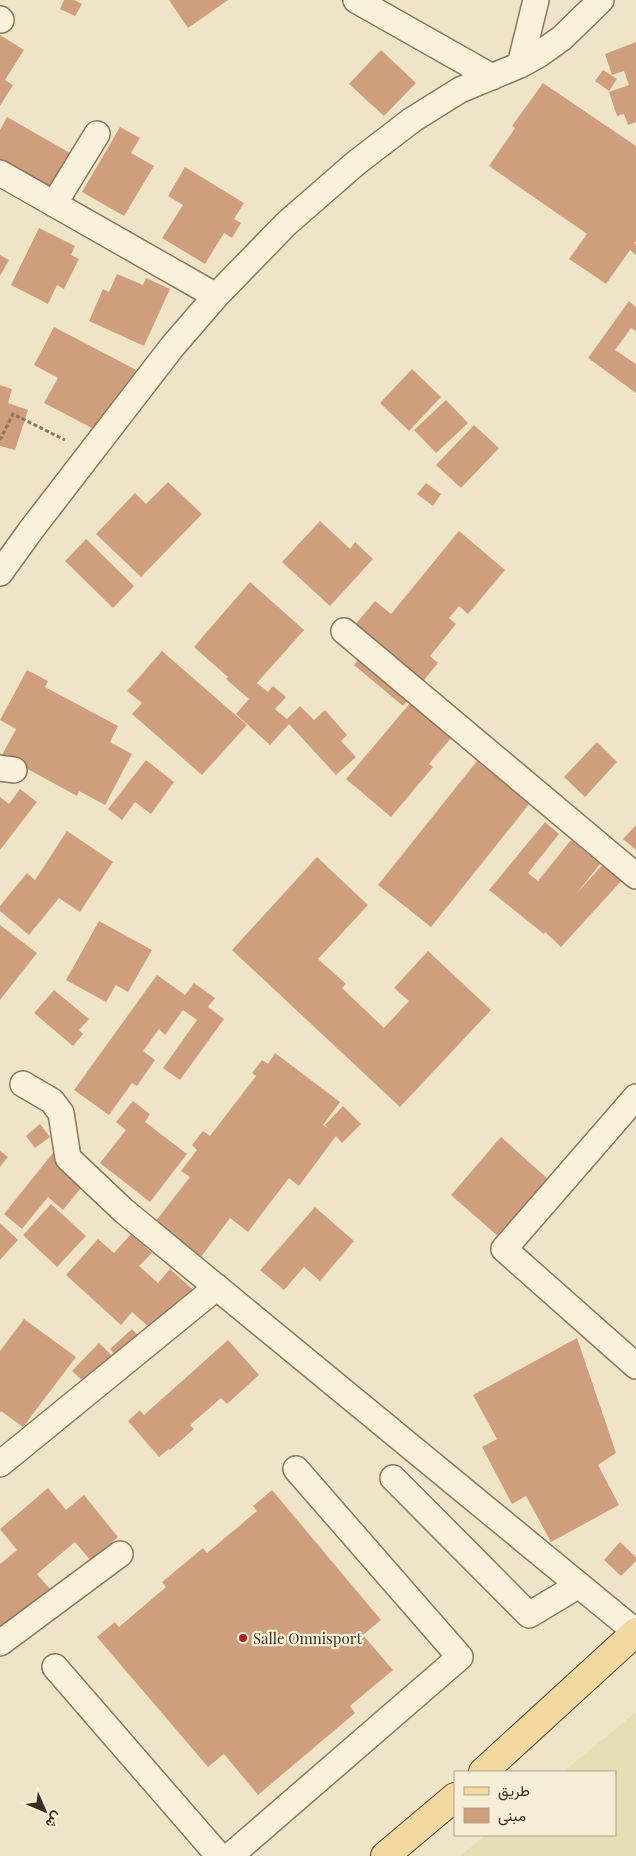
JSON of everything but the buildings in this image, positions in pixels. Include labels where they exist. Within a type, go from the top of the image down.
[{"type":"main road","points":[[484,1771],[636,1632]]},
{"type":"main road","points":[[385,1856],[454,1798]]},
{"type":"street","points":[[356,0],[492,77]]},
{"type":"street","points":[[520,65],[536,0]]},
{"type":"street","points":[[0,574],[31,530],[172,347],[216,296],[287,223],[356,163],[412,120],[460,90],[520,65],[538,55],[562,38],[601,0]]},
{"type":"street","points":[[54,204],[97,134]]},
{"type":"street","points":[[0,173],[216,296]]},
{"type":"street","points":[[344,631],[636,876]]},
{"type":"street","points":[[22,1084],[52,1101],[61,1113],[68,1158],[124,1211],[636,1632]]},
{"type":"street","points":[[636,1097],[504,1249],[636,1366]]},
{"type":"street","points":[[0,1464],[217,1287]]},
{"type":"street","points":[[230,1856],[460,1657],[296,1469]]},
{"type":"street","points":[[393,1478],[529,1615],[579,1585]]},
{"type":"street","points":[[0,1643],[120,1554]]},
{"type":"street","points":[[55,1667],[219,1856]]},
{"type":"path","points":[[0,440],[14,414],[91,453]]},
{"type":"shaded area","points":[[636,1712],[636,1856],[460,1856],[485,1836],[616,1836],[616,1771],[564,1771]]},
{"type":"place","name":"Salle Omnisport","points":[[243,1638]]}]
